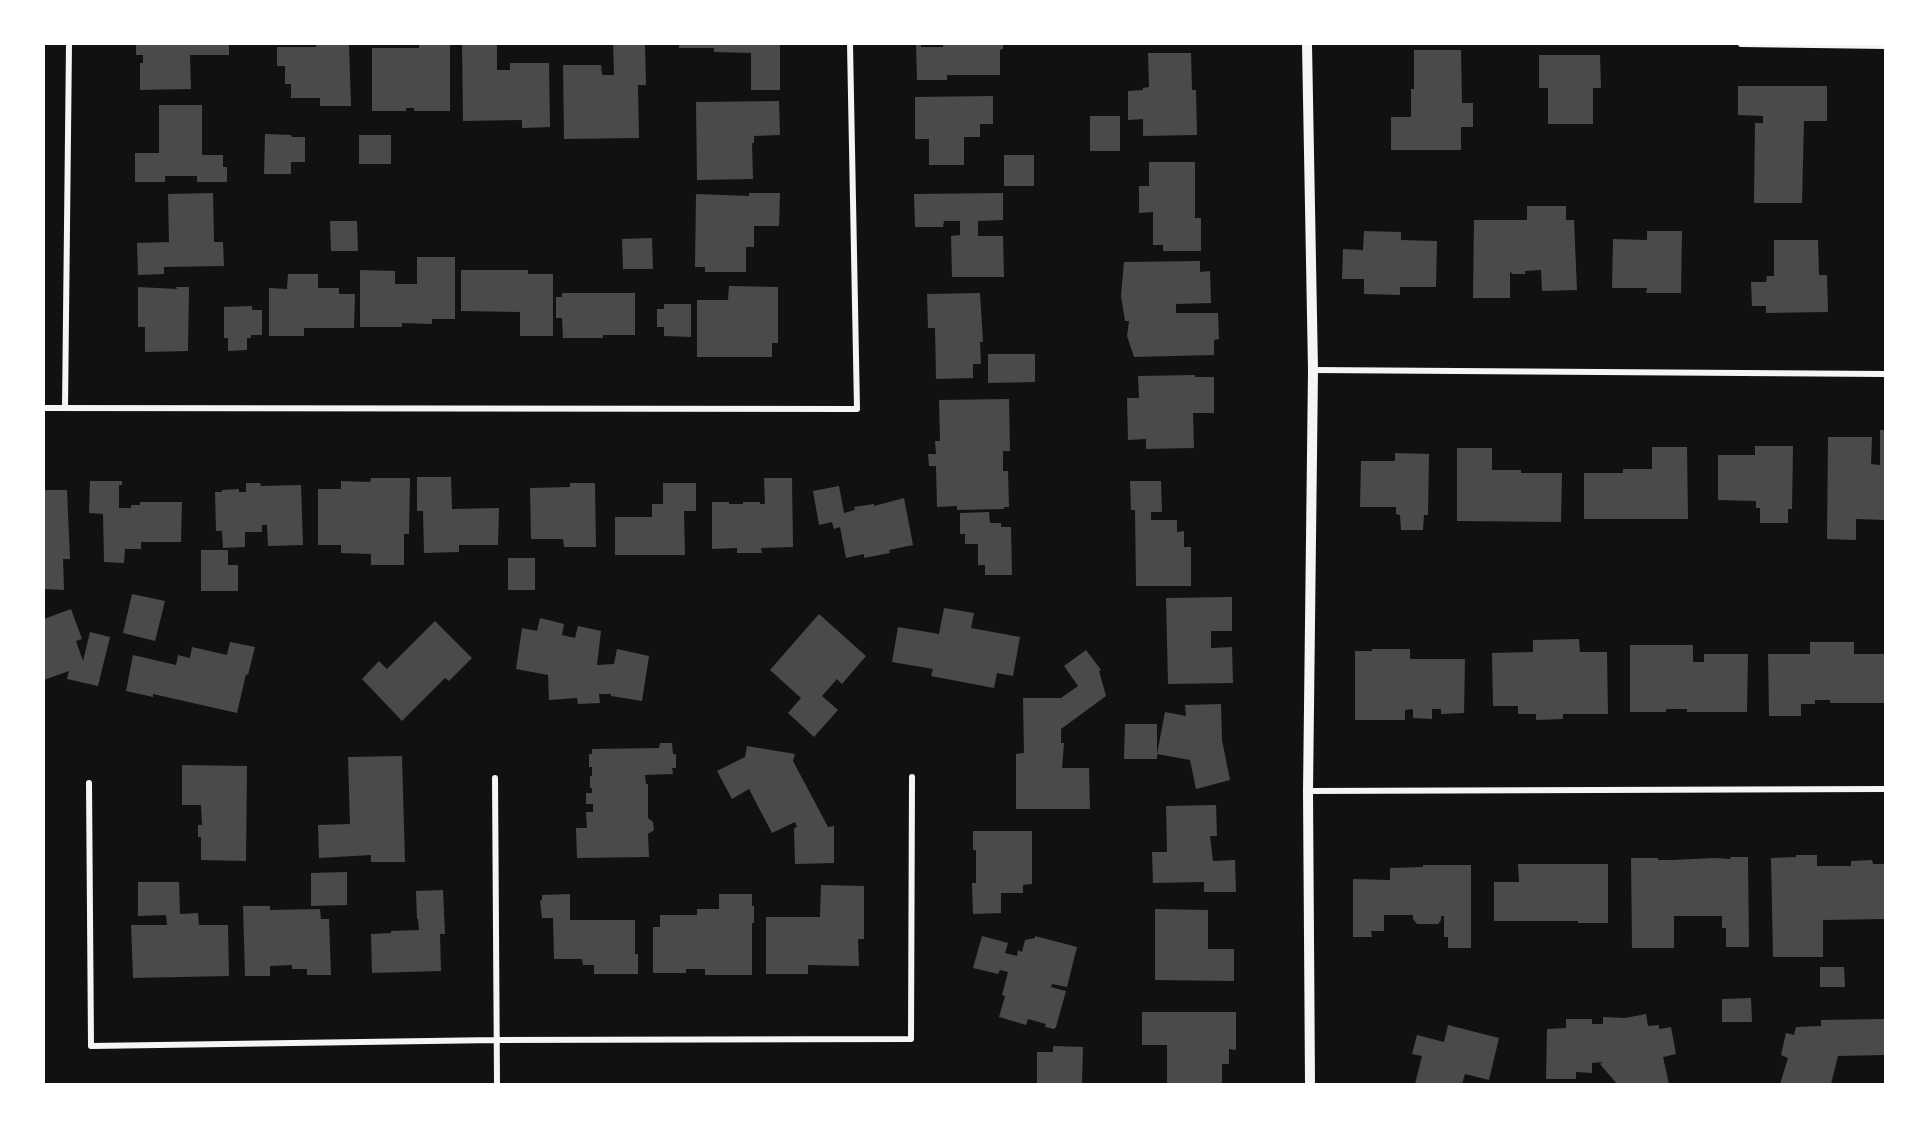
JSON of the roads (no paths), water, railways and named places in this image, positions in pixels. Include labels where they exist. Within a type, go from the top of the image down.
[{"type":"street","points":[[65,408],[69,44]]},
{"type":"street","points":[[44,408],[857,409],[850,44]]},
{"type":"street","points":[[1307,44],[1313,369],[1308,791],[1310,1084]]},
{"type":"street","points":[[1741,44],[1886,46]]},
{"type":"street","points":[[1313,369],[1886,374]]},
{"type":"street","points":[[89,783],[92,1046],[496,1040],[911,1039],[912,777]]},
{"type":"street","points":[[495,778],[497,1084]]},
{"type":"street","points":[[1308,791],[1886,789]]}]
